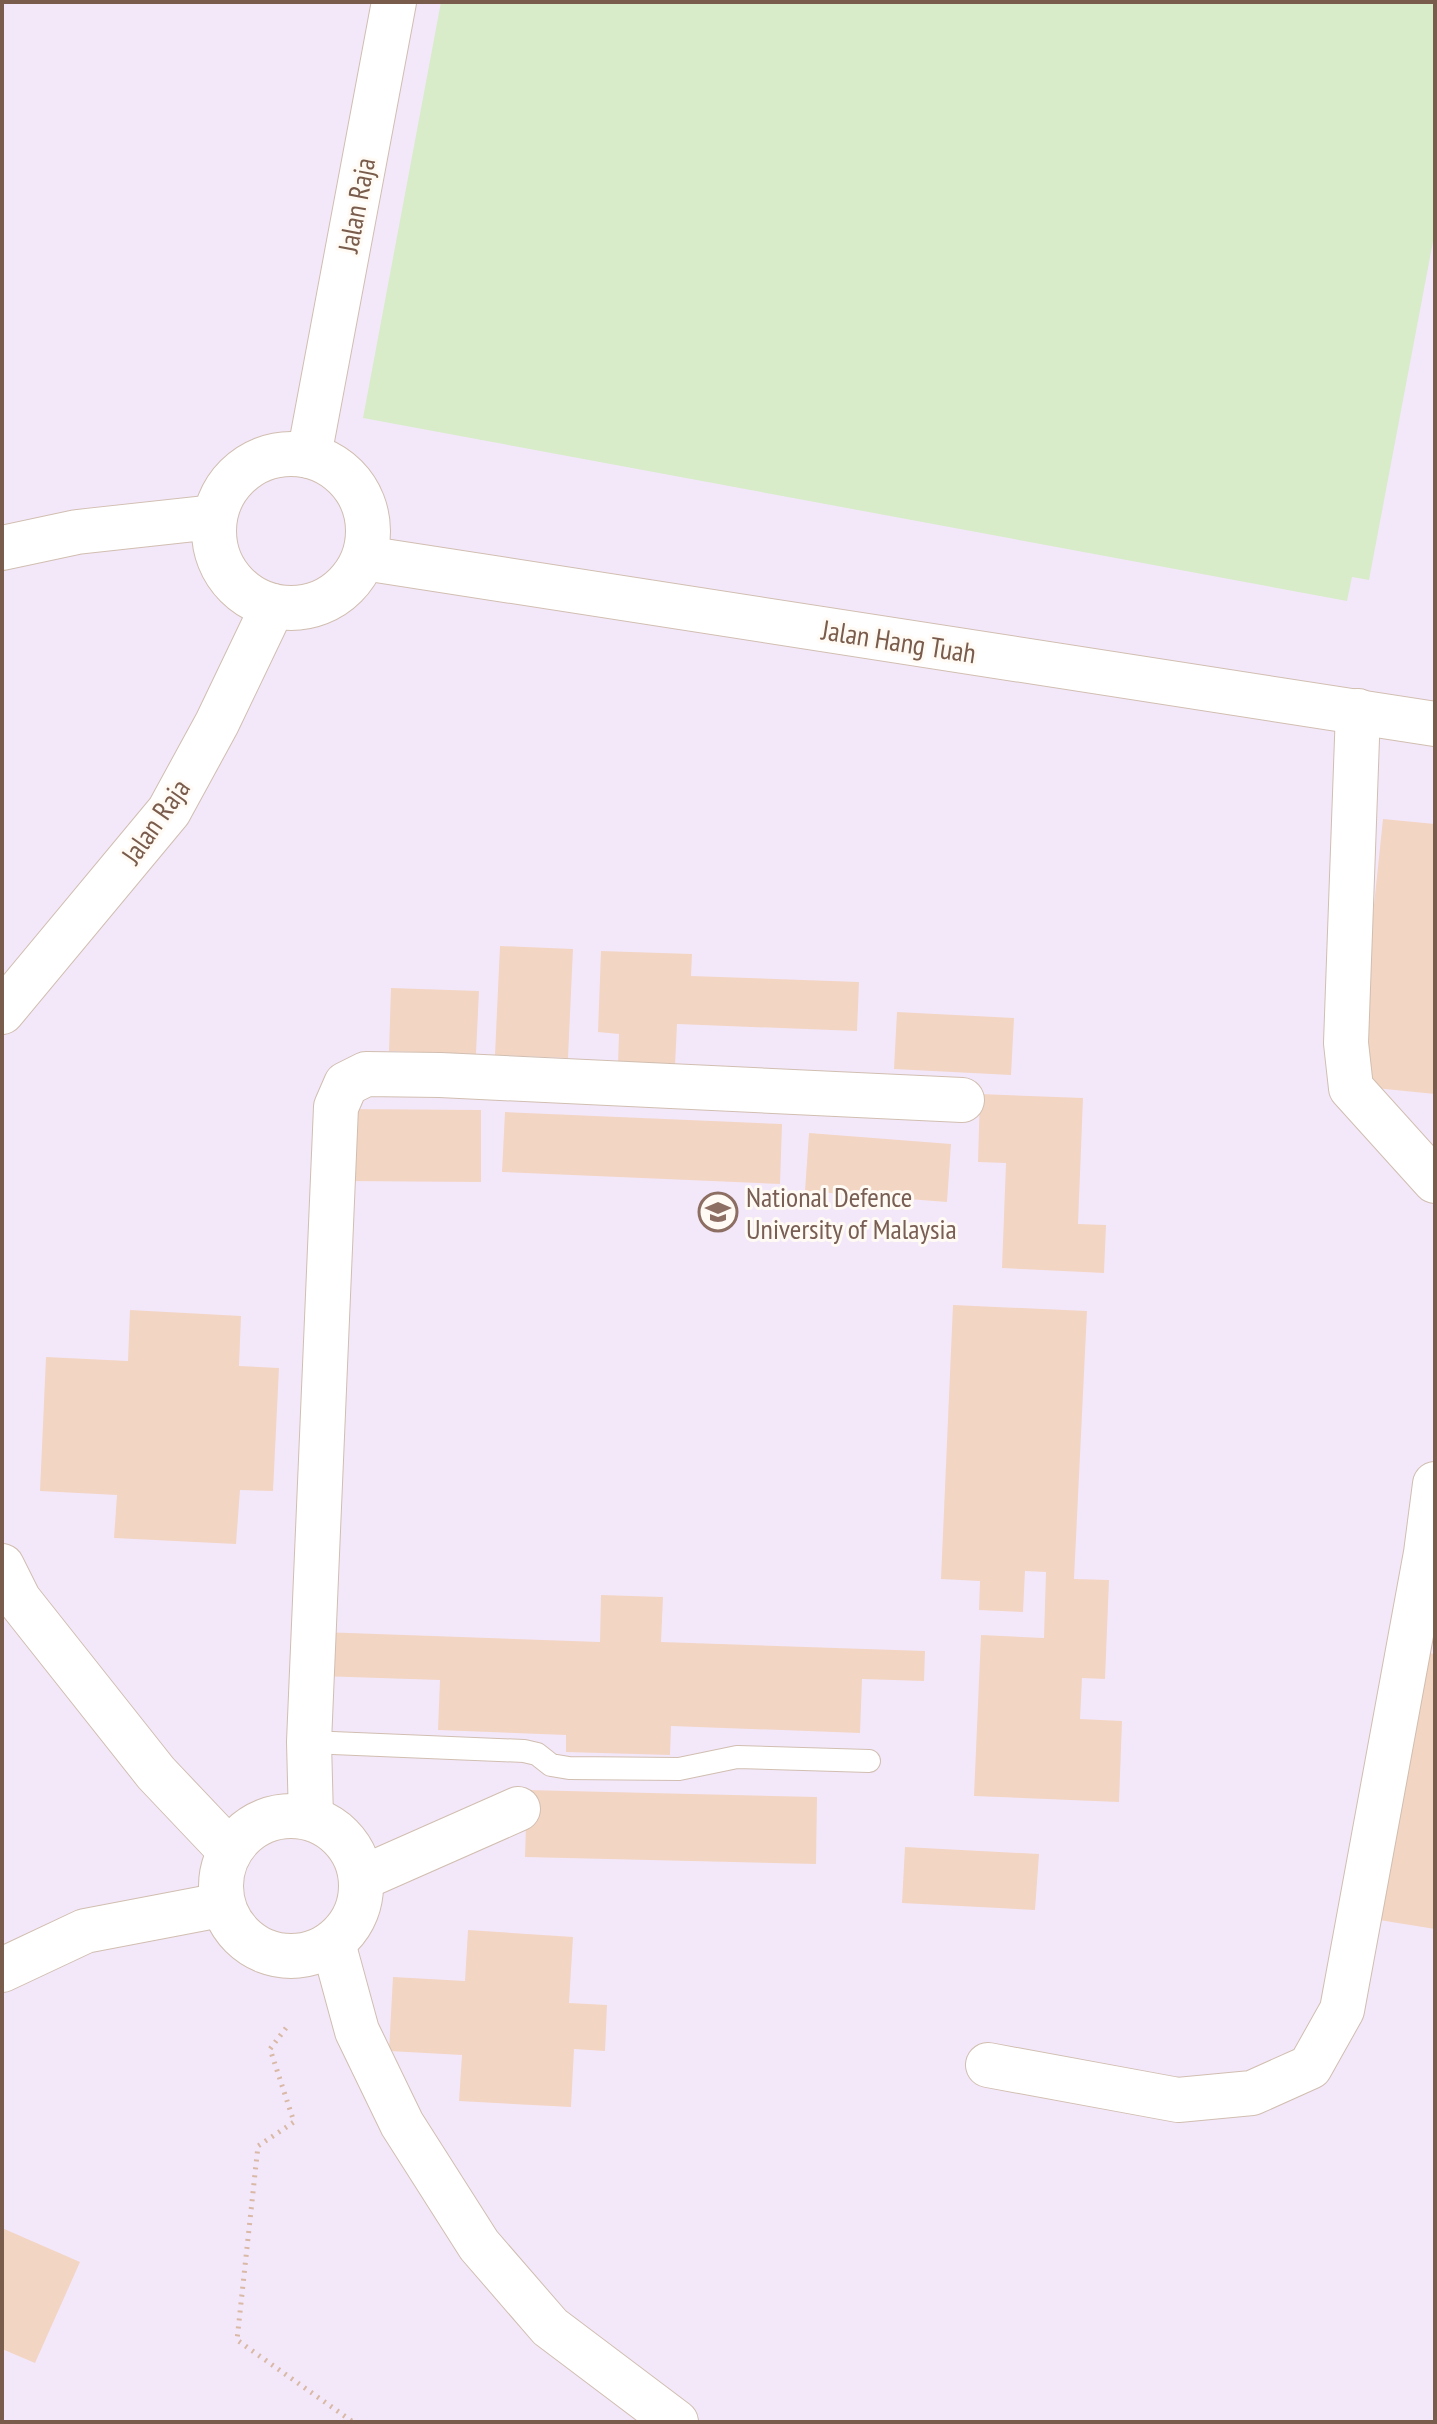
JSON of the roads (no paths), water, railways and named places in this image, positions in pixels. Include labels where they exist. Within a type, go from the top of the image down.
[{"type":"street","name":"Jalan Raja","points":[[309,456],[394,2]]},
{"type":"street","points":[[284,454],[309,456],[334,466],[353,484],[365,507],[369,533],[364,558],[350,582],[327,599],[301,608],[273,606],[251,597],[233,583],[220,563],[213,541],[214,517],[222,494],[238,473],[259,460],[284,454]]},
{"type":"street","points":[[2,548],[77,532],[214,517]]},
{"type":"street","name":"Jalan Hang Tuah","points":[[364,558],[1435,724]]},
{"type":"street","name":"Jalan Raja","points":[[2,1012],[169,811],[217,723],[273,606]]},
{"type":"street","points":[[1358,711],[1346,1043],[1351,1088],[1435,1181]]},
{"type":"street","points":[[311,1818],[309,1742],[336,1107],[346,1084],[366,1074],[440,1075],[962,1100]]},
{"type":"street","points":[[988,2065],[1178,2100],[1252,2093],[1310,2067],[1342,2010],[1426,1553],[1435,1484]]},
{"type":"street","points":[[2,1566],[19,1600],[146,1761],[229,1850]]},
{"type":"street","points":[[362,1878],[518,1809]]},
{"type":"street","points":[[288,1815],[311,1818],[335,1831],[353,1852],[362,1878],[360,1902],[350,1925],[333,1943],[311,1954],[286,1956],[263,1951],[242,1937],[221,1905],[221,1871],[229,1850],[245,1832],[265,1820],[288,1815]]},
{"type":"street","points":[[2,1970],[85,1931],[221,1905]]},
{"type":"street","points":[[333,1943],[363,2045],[402,2124],[479,2245],[550,2327],[676,2422]]},
{"type":"lane","points":[[309,1742],[524,1751],[537,1754],[551,1765],[569,1768],[679,1769],[737,1757],[869,1761]]},
{"type":"place","name":"National Defence University of Malaysia","points":[[718,1212]]}]
